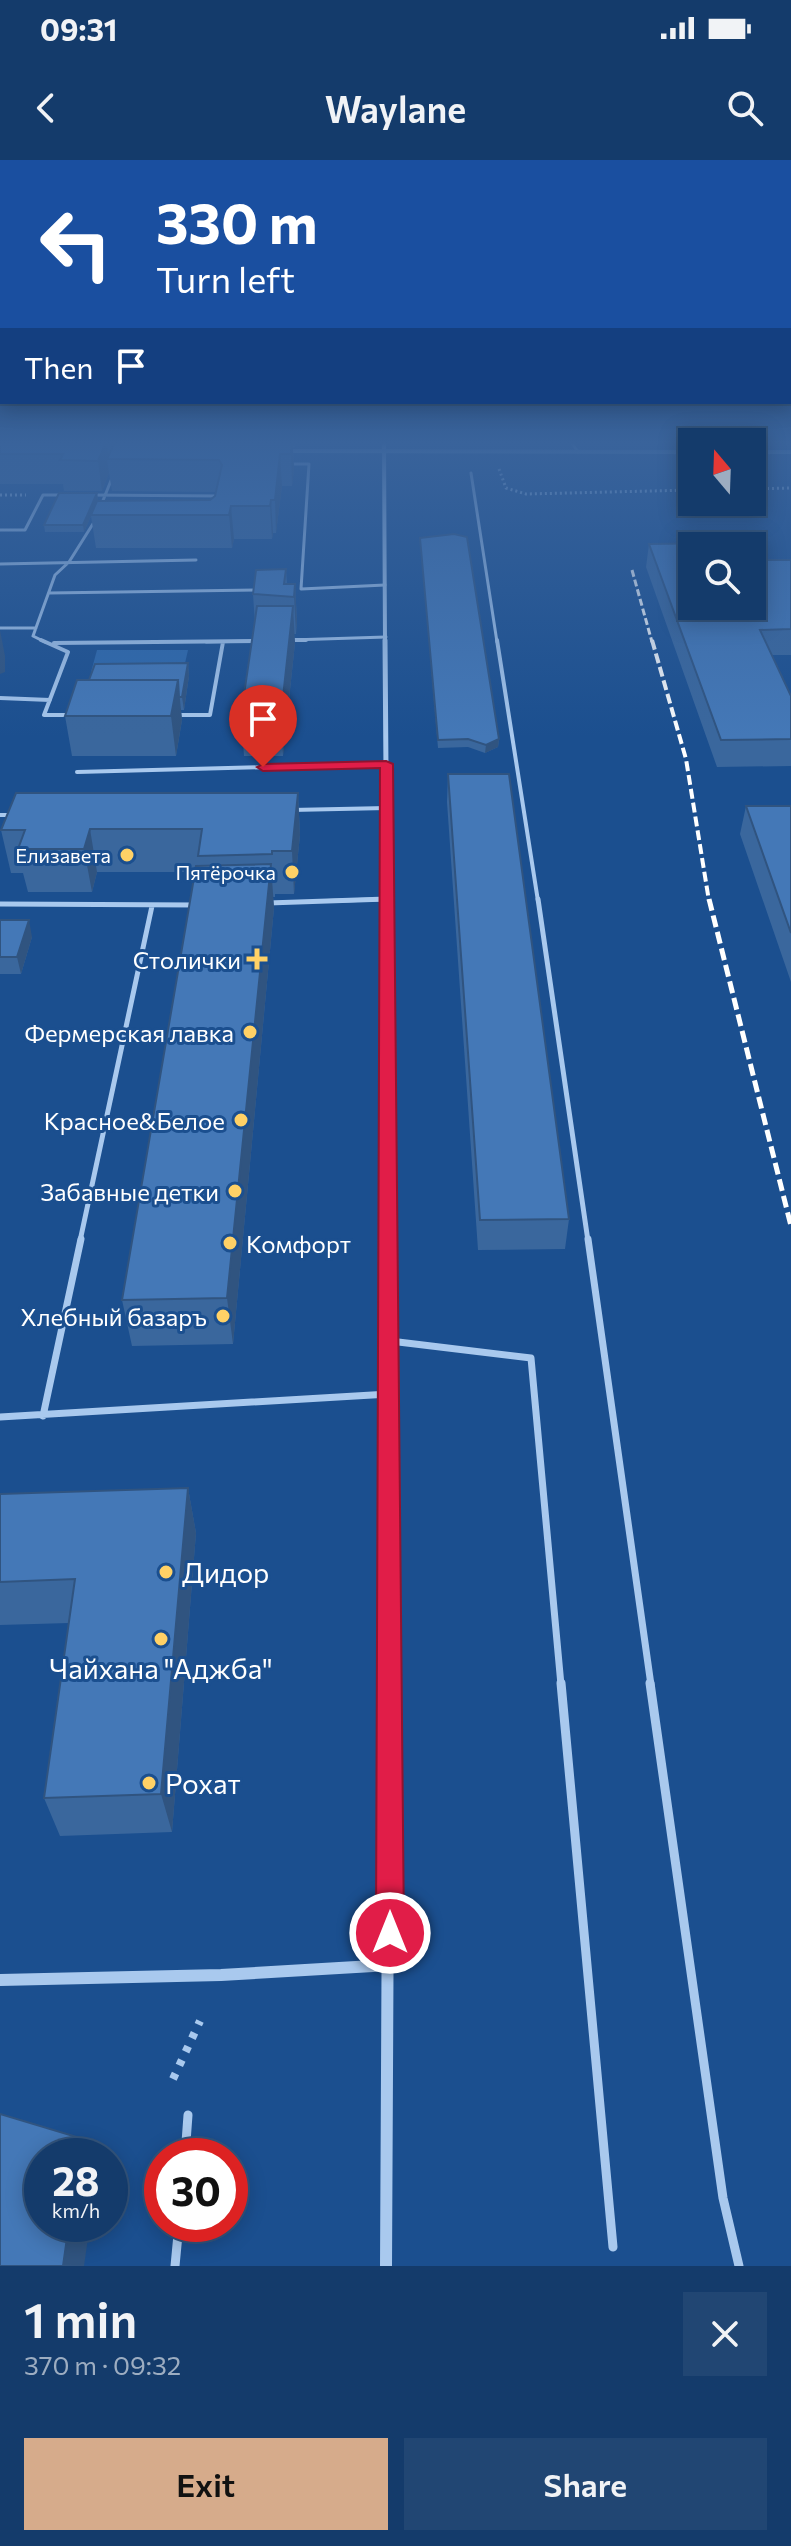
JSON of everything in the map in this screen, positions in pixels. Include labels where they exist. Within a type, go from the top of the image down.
[{"type":"street","points":[[385,540],[390,1341],[390,1965],[386,2266]]},
{"type":"street","points":[[0,1980],[221,1975],[390,1965]]},
{"type":"lane","points":[[74,715],[44,715],[68,652],[33,636],[55,575],[69,562],[84,540]]},
{"type":"lane","points":[[304,540],[301,589],[385,585]]},
{"type":"lane","points":[[482,540],[561,1048],[723,2198],[739,2266]]},
{"type":"lane","points":[[0,564],[196,560]]},
{"type":"lane","points":[[49,593],[270,589]]},
{"type":"lane","points":[[0,628],[36,628]]},
{"type":"lane","points":[[282,640],[386,637]]},
{"type":"lane","points":[[50,643],[267,641]]},
{"type":"lane","points":[[165,715],[210,715],[223,642]]},
{"type":"lane","points":[[0,698],[50,700]]},
{"type":"lane","points":[[77,772],[386,764]]},
{"type":"lane","points":[[279,810],[387,808]]},
{"type":"lane","points":[[0,815],[31,814]]},
{"type":"lane","points":[[262,903],[388,899]]},
{"type":"lane","points":[[0,904],[199,905]]},
{"type":"lane","points":[[43,1416],[152,906]]},
{"type":"lane","points":[[390,1341],[531,1358],[613,2247]]},
{"type":"lane","points":[[0,1417],[389,1394]]},
{"type":"lane","points":[[186,2138],[188,2115]]},
{"type":"lane","points":[[175,2266],[177,2242]]},
{"type":"path","points":[[173,2079],[200,2021]]},
{"type":"shaded area","points":[[97,650],[188,650],[183,672],[91,672]]},
{"type":"building","points":[[420,540],[468,540],[499,739],[486,745],[468,739],[438,740]]},
{"type":"building","points":[[649,544],[678,544],[678,620],[766,620],[766,560],[791,560],[791,629],[760,630],[791,696],[791,739],[721,740]]},
{"type":"building","points":[[286,569],[284,584],[295,584],[294,597],[253,594],[256,570]]},
{"type":"building","points":[[257,606],[293,606],[281,715],[241,715]]},
{"type":"building","points":[[188,663],[182,697],[179,697],[178,680],[89,680],[95,664]]},
{"type":"building","points":[[77,680],[178,680],[171,716],[65,716]]},
{"type":"building","points":[[448,774],[509,774],[569,1219],[480,1220]]},
{"type":"building","points":[[16,793],[298,793],[292,851],[198,856],[202,829],[90,829],[84,849],[18,849],[25,830],[1,830]]},
{"type":"building","points":[[746,806],[791,806],[791,933]]},
{"type":"building","points":[[271,864],[227,1298],[122,1300],[196,866]]},
{"type":"building","points":[[0,920],[29,920],[17,957],[0,957]]},
{"type":"building","points":[[188,1488],[161,1794],[44,1798],[75,1579],[0,1582],[0,1494]]},
{"type":"building","points":[[0,2114],[80,2138],[24,2138],[24,2242],[66,2242],[63,2266],[0,2266]]},
{"type":"railway","points":[[632,570],[652,642]]},
{"type":"railway","points":[[652,640],[686,759],[709,901]]},
{"type":"railway","points":[[709,899],[791,1226]]},
{"type":"place","name":"Елизавета","points":[[127,855]]},
{"type":"place","name":"Пятёрочка","points":[[292,872]]},
{"type":"place","name":"Столички","points":[[257,959]]},
{"type":"place","name":"Фермерская лавка","points":[[250,1032]]},
{"type":"place","name":"Красное&Белое","points":[[241,1120]]},
{"type":"place","name":"Забавные детки","points":[[235,1191]]},
{"type":"place","name":"Комфорт","points":[[230,1243]]},
{"type":"place","name":"Хлебный базаръ","points":[[223,1316]]},
{"type":"place","name":"Дидор","points":[[166,1572]]},
{"type":"place","name":"Чайхана \"Аджба\"","points":[[161,1639]]},
{"type":"place","name":"Рохат","points":[[149,1783]]},
{"type":"route","points":[[263,767],[386,764],[390,1933]]}]
